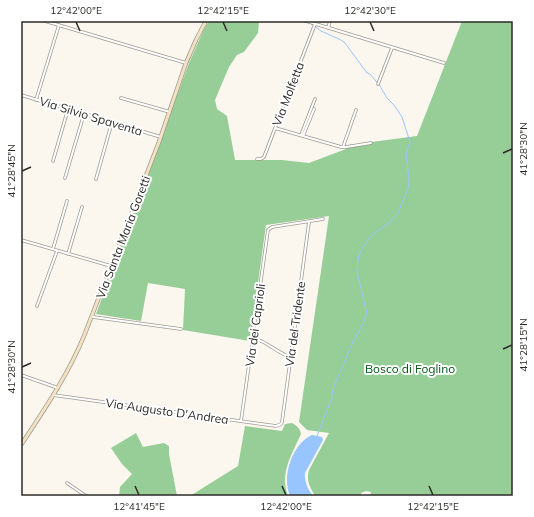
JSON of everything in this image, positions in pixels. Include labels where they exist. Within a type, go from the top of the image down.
[{"type":"main road","name":"Via Santa Maria Goretti","points":[[21,445],[58,388],[93,317],[161,137],[186,63],[196,38],[206,21]]},
{"type":"street","points":[[45,21],[186,63]]},
{"type":"street","points":[[306,21],[444,63]]},
{"type":"street","points":[[328,28],[330,21]]},
{"type":"street","name":"Via Molfetta","points":[[257,159],[264,157],[315,24]]},
{"type":"street","points":[[36,100],[59,25]]},
{"type":"street","points":[[378,84],[392,48]]},
{"type":"street","name":"Via Silvio Spaventa","points":[[21,95],[161,137]]},
{"type":"street","points":[[121,98],[170,112]]},
{"type":"street","points":[[302,136],[315,99]]},
{"type":"street","points":[[302,136],[314,108]]},
{"type":"street","points":[[52,161],[68,109]]},
{"type":"street","points":[[343,147],[356,110]]},
{"type":"street","points":[[65,178],[84,114]]},
{"type":"street","points":[[96,179],[112,122]]},
{"type":"street","points":[[275,128],[343,147],[371,143]]},
{"type":"street","points":[[53,249],[67,201]]},
{"type":"street","points":[[68,254],[82,207]]},
{"type":"street","points":[[309,222],[324,219]]},
{"type":"street","name":"Via dei Caprioli","points":[[241,422],[269,229],[272,227],[309,222]]},
{"type":"street","name":"Via del Tridente","points":[[280,425],[282,422],[309,222]]},
{"type":"street","points":[[21,240],[111,266]]},
{"type":"street","points":[[37,306],[57,251]]},
{"type":"street","points":[[93,317],[181,329]]},
{"type":"street","points":[[253,338],[265,342],[278,352],[290,357]]},
{"type":"street","points":[[21,375],[58,388]]},
{"type":"street","name":"Via Augusto D'Andrea","points":[[54,395],[241,422],[276,426],[280,425]]},
{"type":"street","points":[[67,483],[86,496]]},
{"type":"green space","name":"Bosco di Foglino","points":[[209,21],[259,21],[258,33],[244,52],[237,55],[229,67],[215,100],[217,109],[227,116],[235,160],[282,160],[309,163],[346,149],[349,145],[417,136],[462,21],[513,21],[513,496],[370,496],[371,492],[366,491],[361,493],[361,496],[315,496],[308,481],[308,474],[329,433],[307,430],[299,422],[329,216],[266,225],[250,341],[183,330],[185,289],[148,283],[141,321],[96,314],[189,63]]},
{"type":"green space","points":[[292,423],[298,427],[301,434],[286,472],[285,480],[288,496],[190,496],[238,466],[245,426],[282,431],[285,424]]},
{"type":"green space","points":[[136,433],[143,447],[164,443],[169,446],[169,454],[177,496],[119,496],[120,487],[132,474],[122,464],[111,448]]},
{"type":"water","points":[[312,435],[322,437],[323,440],[305,473],[307,485],[313,496],[290,496],[287,474],[291,461],[301,443]]},
{"type":"waterway","points":[[310,23],[321,31],[345,43],[367,73],[370,74],[380,86],[387,98],[402,117],[410,142],[406,155],[409,186],[398,213],[390,222],[371,236],[363,247],[358,259],[357,272],[367,314],[349,350],[333,389],[331,400],[317,436]]}]
